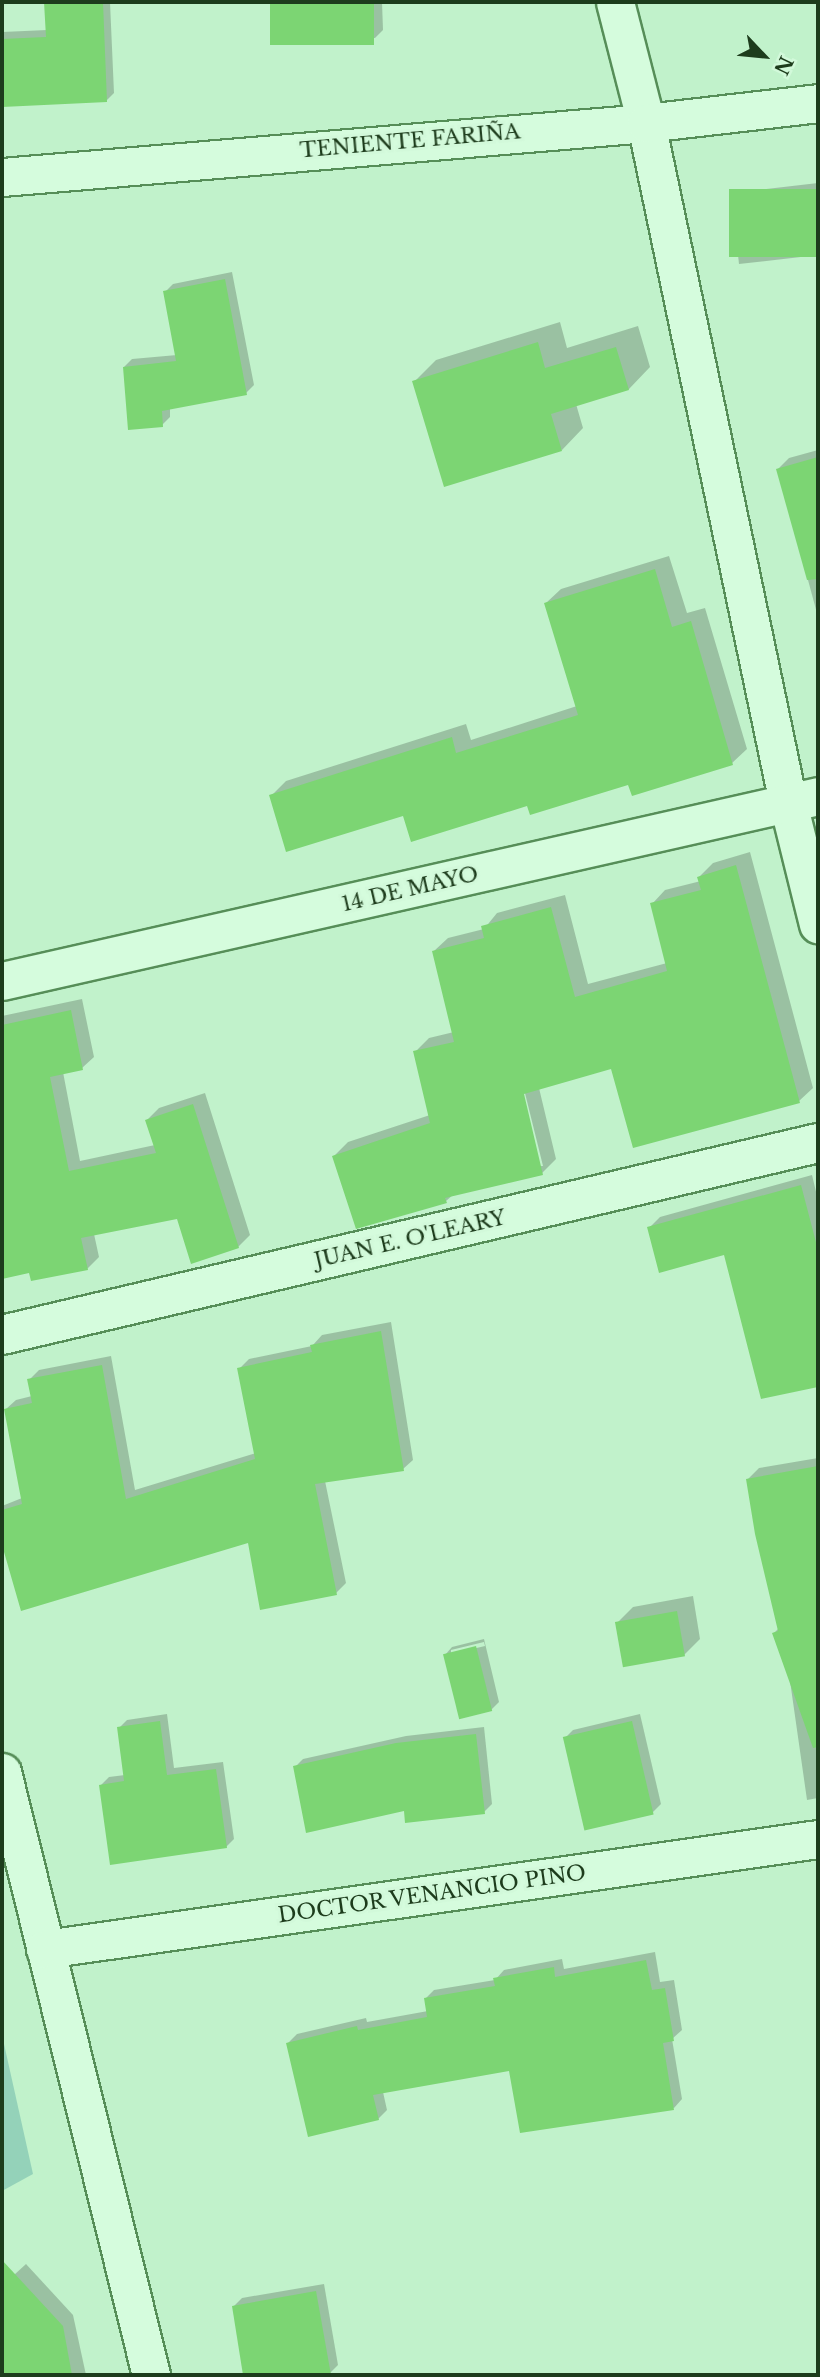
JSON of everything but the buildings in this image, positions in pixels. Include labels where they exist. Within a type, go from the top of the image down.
[{"type":"street","points":[[615,2],[646,123],[803,799],[818,924]]},
{"type":"street","name":"TENIENTE FARIÑA","points":[[2,177],[646,123],[818,103]]},
{"type":"street","name":"14 DE MAYO","points":[[2,981],[803,799]]},
{"type":"street","name":"JUAN E. O'LEARY","points":[[2,1335],[818,1143]]},
{"type":"street","points":[[2,1772],[151,2375]]},
{"type":"street","name":"DOCTOR VENANCIO PINO","points":[[45,1949],[818,1839]]},
{"type":"green space","points":[[2,2035],[33,2174],[2,2191]]}]
